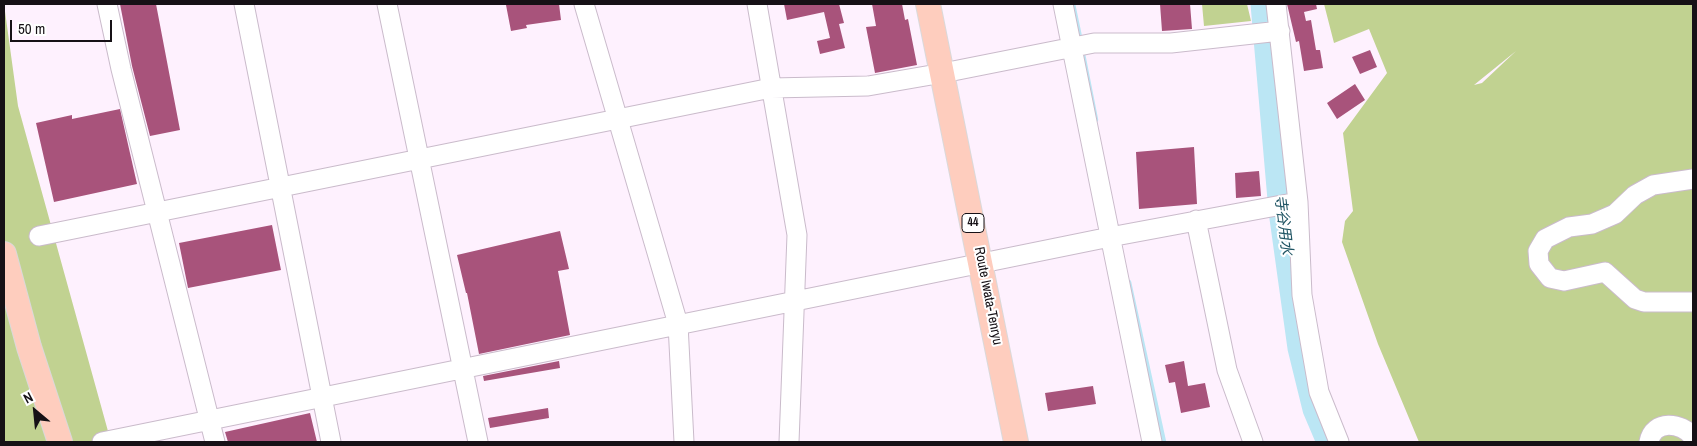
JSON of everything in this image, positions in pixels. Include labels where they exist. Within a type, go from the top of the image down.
[{"type":"main road","name":"Route Iwata-Tenryu","points":[[928,4],[1016,442]]},
{"type":"main road","points":[[4,254],[29,347],[60,442]]},
{"type":"street","points":[[107,4],[121,69],[215,442]]},
{"type":"street","points":[[244,4],[331,442]]},
{"type":"street","points":[[387,4],[478,442]]},
{"type":"street","points":[[584,4],[678,324],[684,442]]},
{"type":"street","points":[[757,4],[797,235],[796,300],[789,442]]},
{"type":"street","points":[[1063,4],[1152,442]]},
{"type":"street","points":[[1276,4],[1298,202],[1302,295],[1319,392],[1339,442]]},
{"type":"street","points":[[38,236],[772,88],[868,86],[1094,44],[1171,43],[1280,31]]},
{"type":"street","points":[[1693,179],[1653,185],[1635,195],[1615,214],[1592,224],[1569,227],[1545,239],[1538,251],[1539,264],[1550,278],[1564,281],[1605,272],[1635,299],[1644,302],[1693,302]]},
{"type":"street","points":[[102,442],[796,300],[1196,220],[1298,202]]},
{"type":"street","points":[[1196,220],[1227,370],[1253,442]]},
{"type":"street","points":[[1649,442],[1650,437],[1656,430],[1670,425],[1687,429],[1693,437]]},
{"type":"green space","points":[[4,4],[18,106],[111,442],[4,442]]},
{"type":"green space","points":[[1202,4],[1247,4],[1251,21],[1204,26]]},
{"type":"green space","points":[[1324,4],[1693,4],[1693,442],[1419,442],[1378,344],[1342,242],[1345,221],[1353,211],[1343,133],[1387,73],[1369,29],[1334,43]],"holes":[[[1516,51],[1482,83],[1474,85]]]},
{"type":"building","points":[[120,4],[156,4],[180,130],[150,136],[132,66]]},
{"type":"building","points":[[559,4],[561,20],[526,25],[527,28],[511,31],[506,5]]},
{"type":"building","points":[[784,4],[839,4],[844,23],[839,24],[845,48],[820,54],[817,41],[830,38],[824,12],[787,20]]},
{"type":"building","points":[[872,4],[902,4],[905,20],[908,19],[917,65],[875,73],[866,27],[876,26]]},
{"type":"building","points":[[1160,4],[1190,4],[1192,29],[1162,31]]},
{"type":"building","points":[[1287,4],[1316,4],[1317,9],[1304,12],[1306,21],[1311,20],[1316,50],[1320,50],[1323,68],[1304,71],[1299,41],[1296,42]]},
{"type":"building","points":[[1370,50],[1377,67],[1360,74],[1352,57]]},
{"type":"building","points":[[1355,84],[1365,100],[1337,119],[1327,103]]},
{"type":"building","points":[[120,109],[137,184],[54,202],[36,123],[72,115],[72,119]]},
{"type":"building","points":[[1194,147],[1197,204],[1139,209],[1136,152]]},
{"type":"building","points":[[1259,171],[1261,196],[1236,198],[1235,173]]},
{"type":"building","points":[[272,225],[281,270],[188,288],[179,243]]},
{"type":"building","points":[[560,231],[569,269],[558,271],[570,335],[479,354],[467,293],[457,255]]},
{"type":"building","points":[[559,361],[560,368],[484,381],[483,376]]},
{"type":"building","points":[[1184,361],[1188,386],[1205,383],[1210,407],[1181,413],[1175,382],[1169,383],[1165,365]]},
{"type":"building","points":[[1093,386],[1096,404],[1048,411],[1045,393]]},
{"type":"building","points":[[548,408],[549,418],[490,428],[488,418]]},
{"type":"building","points":[[310,413],[317,442],[228,442],[225,432]]},
{"type":"waterway","points":[[1073,4],[1081,42]]},
{"type":"waterway","name":"寺谷用水","points":[[1263,4],[1281,211],[1300,348],[1315,409],[1329,442]]},
{"type":"waterway","points":[[1082,49],[1096,120]]},
{"type":"waterway","points":[[1129,282],[1164,442]]}]
